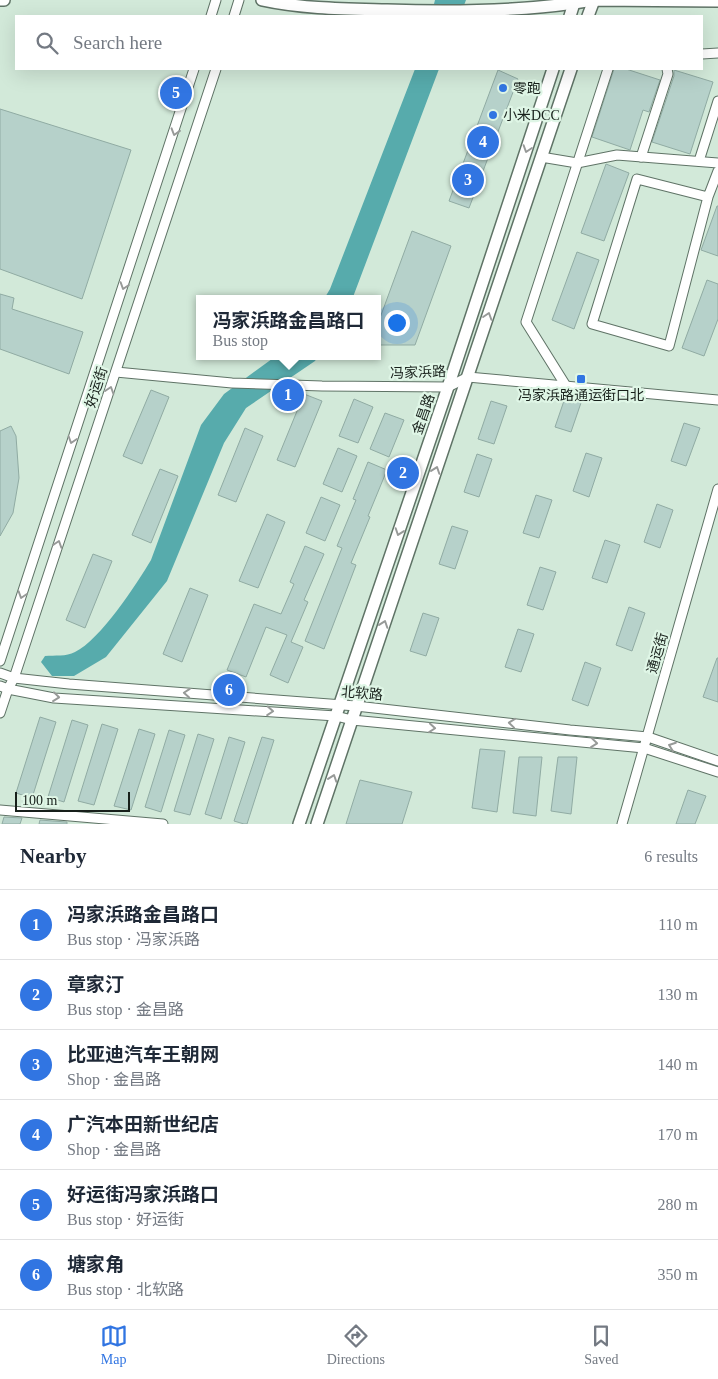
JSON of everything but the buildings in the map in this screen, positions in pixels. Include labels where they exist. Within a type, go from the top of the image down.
[{"type":"main road","points":[[262,0],[342,9],[422,11],[543,8],[594,0],[718,0]]},
{"type":"main road","points":[[560,0],[574,2]]},
{"type":"main road","points":[[588,15],[594,0]]},
{"type":"main road","points":[[570,15],[574,2]]},
{"type":"main road","name":"金昌路","points":[[299,824],[448,387],[553,70]]},
{"type":"main road","points":[[317,824],[571,70]]},
{"type":"street","points":[[211,15],[216,0]]},
{"type":"street","points":[[234,15],[239,0]]},
{"type":"street","points":[[703,54],[718,53]]},
{"type":"street","name":"好运街","points":[[0,662],[194,70]]},
{"type":"street","name":"好运街","points":[[0,713],[4,688],[14,678],[216,70]]},
{"type":"street","points":[[566,386],[526,322],[608,70]]},
{"type":"street","points":[[641,157],[668,74],[667,70]]},
{"type":"street","points":[[699,162],[718,100]]},
{"type":"street","points":[[541,157],[577,164],[617,155],[718,163]]},
{"type":"street","points":[[708,197],[637,179],[592,324],[670,346],[708,197],[718,171]]},
{"type":"street","name":"冯家浜路","points":[[116,372],[232,383],[282,385],[448,387],[468,377]]},
{"type":"street","points":[[468,377],[718,400]]},
{"type":"street","name":"通运街","points":[[622,824],[718,489]]},
{"type":"street","name":"北软路","points":[[0,673],[14,678],[338,710],[352,720],[644,748],[718,772]]},
{"type":"street","name":"北软路","points":[[4,688],[54,698],[338,710],[356,706],[560,729],[648,736],[718,761]]},
{"type":"street","points":[[0,810],[163,824]]},
{"type":"water","points":[[435,0],[466,0],[460,15],[431,15]]},
{"type":"water","points":[[415,70],[439,70],[354,295],[326,295]]},
{"type":"water","points":[[271,360],[316,360],[246,408],[224,443],[167,581],[106,657],[74,676],[52,676],[41,662],[45,656],[68,655],[85,646],[117,611],[151,560],[201,425],[224,394]]},
{"type":"place","name":"零跑","points":[[503,88]]},
{"type":"place","name":"好运街冯家浜路口","points":[[176,93]]},
{"type":"place","name":"小米DCC","points":[[493,115]]},
{"type":"place","name":"广汽本田新世纪店","points":[[483,142]]},
{"type":"place","name":"比亚迪汽车王朝网","points":[[468,180]]},
{"type":"place","name":"冯家浜路通运街口北","points":[[581,379]]},
{"type":"place","name":"冯家浜路金昌路口","points":[[288,395]]},
{"type":"place","name":"章家汀","points":[[403,473]]},
{"type":"place","name":"塘家角","points":[[229,690]]}]
